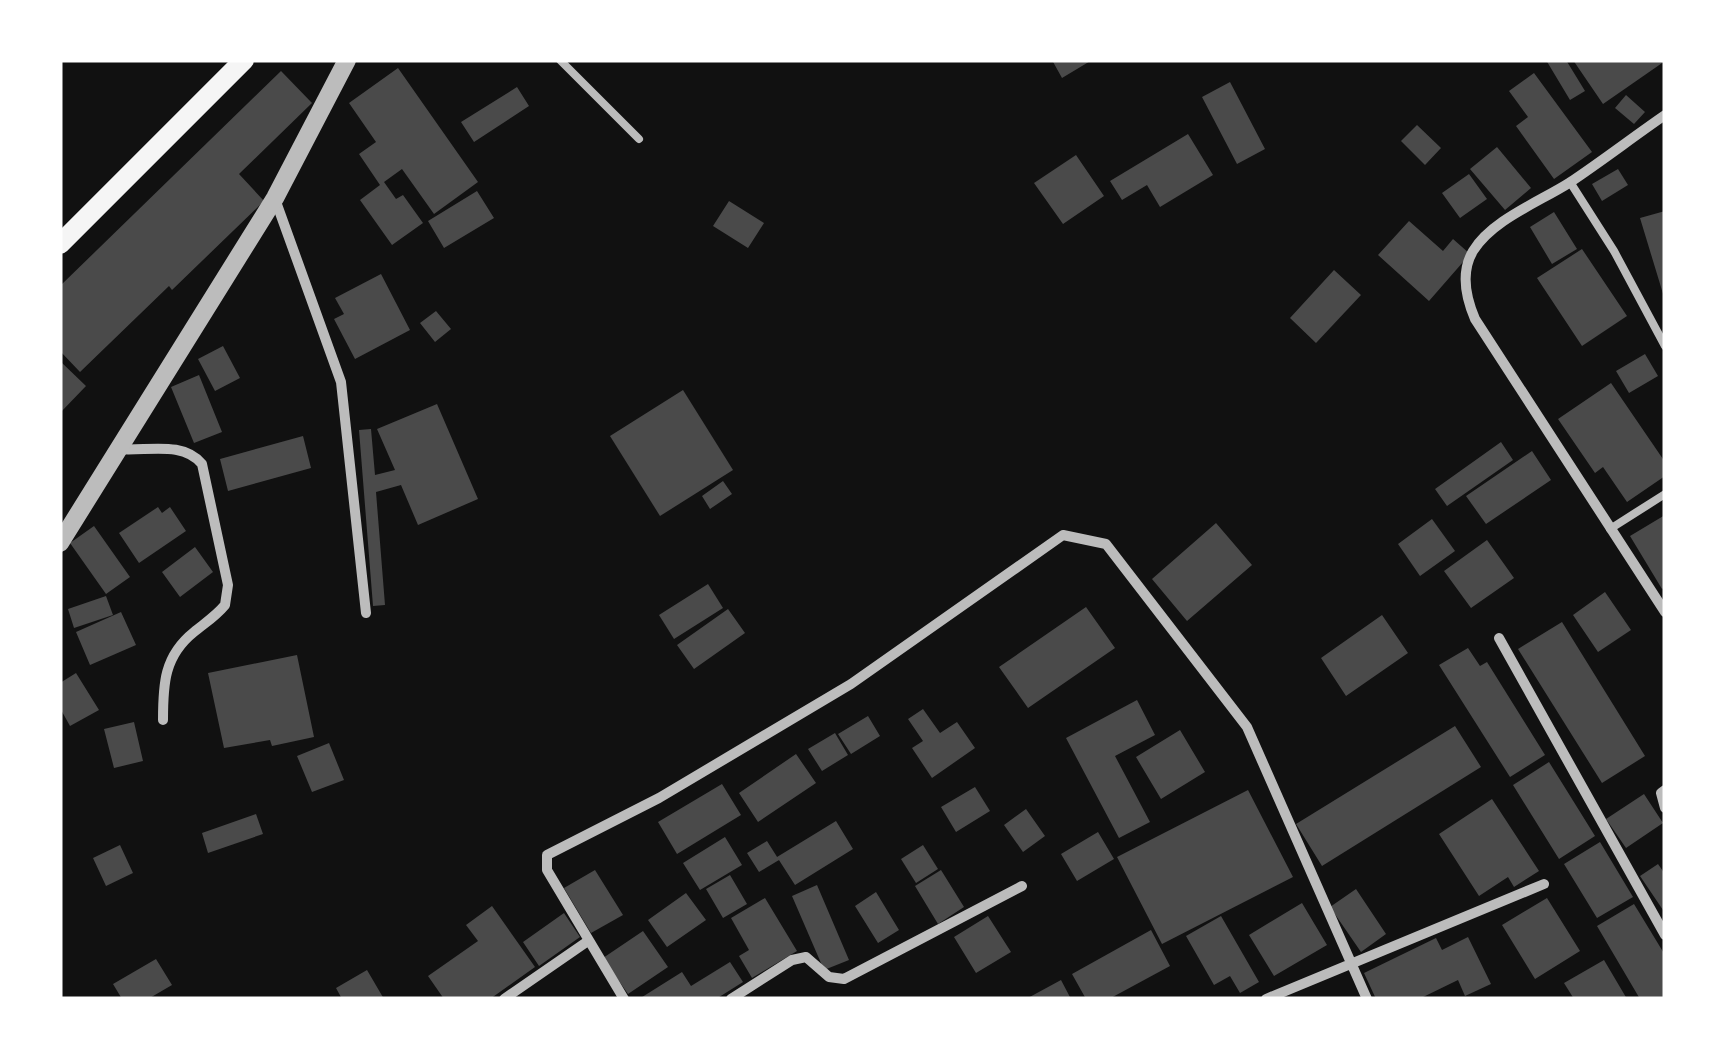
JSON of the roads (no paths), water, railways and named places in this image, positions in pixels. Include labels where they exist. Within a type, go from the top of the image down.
[{"type":"main road","points":[[60,244],[244,60]]},
{"type":"street","points":[[60,543],[275,198],[347,60]]},
{"type":"street","points":[[1665,115],[1498,227],[1474,251],[1466,273],[1466,297],[1475,319],[1665,612]]},
{"type":"street","points":[[275,198],[341,382],[366,613]]},
{"type":"street","points":[[116,449],[179,449],[194,454],[202,464],[228,585],[228,596],[219,613],[178,646],[172,656],[163,680],[162,720]]},
{"type":"street","points":[[624,999],[546,870],[547,855],[658,798],[852,684],[1063,536],[1106,544],[1248,727],[1366,999]]},
{"type":"street","points":[[1499,638],[1665,935]]},
{"type":"street","points":[[1665,790],[1665,808]]},
{"type":"street","points":[[1266,999],[1544,884]]},
{"type":"street","points":[[731,999],[792,960],[806,957],[829,977],[844,979],[1022,886]]},
{"type":"street","points":[[504,999],[588,940]]},
{"type":"lane","points":[[560,60],[639,139]]},
{"type":"lane","points":[[1570,182],[1614,250],[1665,346]]},
{"type":"lane","points":[[1610,529],[1665,494]]}]
